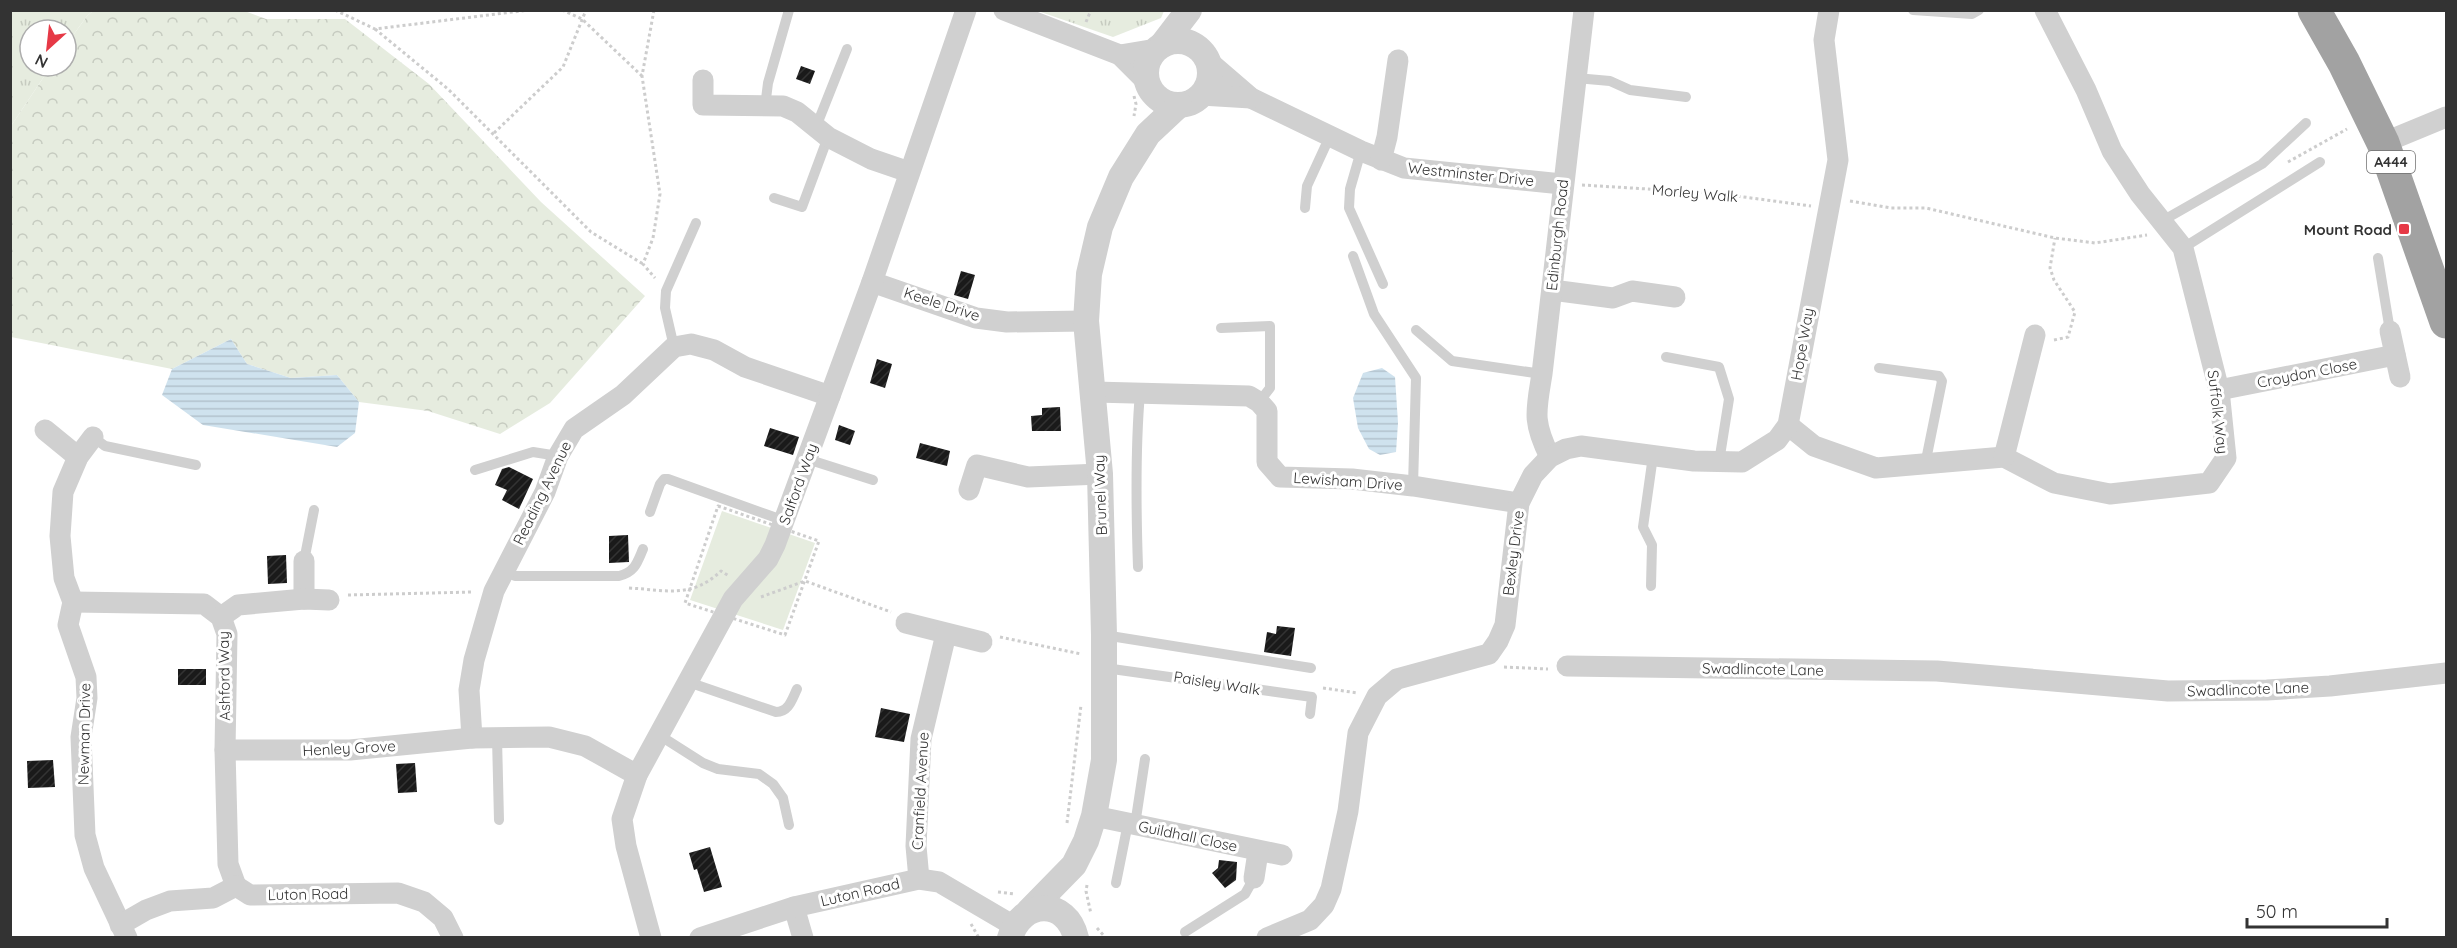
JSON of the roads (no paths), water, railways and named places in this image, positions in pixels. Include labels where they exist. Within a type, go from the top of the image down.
[{"type":"highway","name":"A444","points":[[2314,10],[2344,63],[2377,130],[2446,322]]},
{"type":"street","name":"Salford Way","points":[[651,938],[626,846],[622,819],[637,775],[688,682],[743,586],[768,559],[784,524],[872,282],[966,10]]},
{"type":"street","points":[[1004,10],[1120,55],[1159,99],[1168,104],[1190,100],[1209,82],[1211,71],[1205,56],[1197,10]]},
{"type":"street","points":[[1149,87],[1147,64],[1189,10]]},
{"type":"street","name":"Edinburgh Road","points":[[1550,457],[1539,435],[1535,415],[1542,374],[1562,184],[1584,10]]},
{"type":"street","name":"Hope Way","points":[[1788,425],[1838,160],[1824,40],[1830,10]]},
{"type":"street","name":"Suffolk Way","points":[[2004,457],[2055,483],[2110,494],[2209,483],[2226,458],[2219,390],[2183,248],[2140,194],[2112,151],[2086,90],[2045,10]]},
{"type":"street","points":[[1120,55],[1173,41],[1184,41],[1205,56]]},
{"type":"street","name":"Westminster Drive","points":[[1205,56],[1251,98],[1381,160],[1404,168],[1562,184]]},
{"type":"street","points":[[1381,160],[1387,137],[1398,60]]},
{"type":"street","points":[[703,80],[703,105],[783,106],[797,112],[822,132],[871,159],[909,172]]},
{"type":"street","name":"Brunel Way","points":[[1148,134],[1149,87]]},
{"type":"street","name":"Westminster Drive","points":[[1190,100],[1251,98]]},
{"type":"street","name":"Brunel Way","points":[[1018,925],[1074,865],[1086,842],[1094,816],[1104,760],[1095,661],[1104,635],[1100,474],[1086,321],[1089,274],[1100,227],[1121,177],[1148,134],[1190,100]]},
{"type":"street","points":[[2377,130],[2446,117]]},
{"type":"street","name":"Keele Drive","points":[[872,282],[976,318],[1007,322],[1086,321]]},
{"type":"street","points":[[1552,290],[1613,298],[1632,291],[1675,297]]},
{"type":"street","points":[[2390,331],[2400,377]]},
{"type":"street","points":[[1550,457],[1566,449],[1581,447],[1653,456],[1742,462],[1777,440],[1788,425],[1814,446],[1876,468],[2004,457],[2033,340]]},
{"type":"street","points":[[674,347],[691,344],[714,350],[745,367],[830,396]]},
{"type":"street","name":"Reading Avenue","points":[[472,738],[469,690],[474,660],[494,591],[545,492],[558,456],[574,429],[623,395],[674,347]]},
{"type":"street","name":"Croydon Close","points":[[2219,390],[2395,355]]},
{"type":"street","points":[[1094,392],[1249,396],[1259,402]]},
{"type":"street","name":"Lewisham Drive","points":[[1259,402],[1267,411],[1267,462],[1280,477],[1352,478],[1519,503]]},
{"type":"street","points":[[45,430],[78,457]]},
{"type":"street","name":"Newman Drive","points":[[93,437],[78,457],[63,492],[60,536],[64,578],[73,602],[68,625],[86,677],[87,698],[81,737],[85,835],[94,868],[124,931]]},
{"type":"street","name":"Bexley Drive","points":[[1267,938],[1310,920],[1324,905],[1331,889],[1348,812],[1358,733],[1377,696],[1397,679],[1489,654],[1498,641],[1505,625],[1519,503],[1533,475],[1550,457]]},
{"type":"street","points":[[969,490],[977,465],[1028,477],[1100,474]]},
{"type":"street","points":[[303,599],[304,561]]},
{"type":"street","points":[[221,617],[238,605],[303,599],[329,600]]},
{"type":"street","name":"Ashford Way","points":[[73,602],[204,604],[221,617],[227,634],[225,750],[228,864],[236,886]]},
{"type":"street","points":[[906,623],[982,642]]},
{"type":"street","name":"Cranfield Avenue","points":[[919,879],[916,846],[921,739],[946,634]]},
{"type":"street","name":"Swadlincote Lane","points":[[1567,666],[1937,671],[2168,691],[2330,686],[2446,672]]},
{"type":"street","name":"Henley Grove","points":[[225,750],[350,750],[472,738],[549,737],[585,746],[637,775]]},
{"type":"street","name":"Guildhall Close","points":[[1094,816],[1258,852],[1282,855]]},
{"type":"street","points":[[1254,878],[1258,852]]},
{"type":"street","name":"Brunel Way","points":[[1073,929],[1074,865]]},
{"type":"street","name":"Luton Road","points":[[700,938],[794,907],[919,879],[939,882],[1018,925]]},
{"type":"street","points":[[124,931],[146,910],[170,901],[213,898],[236,886]]},
{"type":"street","name":"Luton Road","points":[[236,886],[250,895],[398,893],[424,902],[443,918],[453,938]]},
{"type":"street","points":[[794,907],[803,938]]},
{"type":"street","points":[[1018,925],[1048,909],[1060,912],[1073,929]]},
{"type":"lane","points":[[765,107],[768,83],[789,10]]},
{"type":"lane","points":[[1912,10],[1972,14],[1979,10]]},
{"type":"lane","points":[[774,198],[802,207],[847,49]]},
{"type":"lane","points":[[1576,78],[1610,81],[1630,90],[1686,97]]},
{"type":"lane","points":[[2165,225],[2262,164],[2306,123]]},
{"type":"lane","points":[[1305,208],[1307,186],[1330,136]]},
{"type":"lane","points":[[1361,151],[1350,189],[1349,208],[1383,284]]},
{"type":"lane","points":[[2183,248],[2320,162]]},
{"type":"lane","points":[[674,347],[665,308],[666,291],[696,224]]},
{"type":"lane","points":[[1353,256],[1374,314],[1416,378],[1413,486]]},
{"type":"lane","points":[[2378,258],[2390,331]]},
{"type":"lane","points":[[1221,328],[1270,326],[1270,387],[1259,402]]},
{"type":"lane","points":[[1416,330],[1452,361],[1542,374]]},
{"type":"lane","points":[[1666,357],[1719,367],[1729,399],[1719,462]]},
{"type":"lane","points":[[1879,368],[1939,376],[1942,381],[1925,465]]},
{"type":"lane","points":[[1138,567],[1136,494],[1140,393]]},
{"type":"lane","points":[[93,437],[105,446],[196,465]]},
{"type":"lane","points":[[475,470],[533,452],[558,456]]},
{"type":"lane","points":[[1651,586],[1652,545],[1643,527],[1653,456]]},
{"type":"lane","points":[[807,459],[873,480]]},
{"type":"lane","points":[[650,512],[660,484],[668,478],[784,524]]},
{"type":"lane","points":[[304,561],[314,510]]},
{"type":"lane","points":[[504,571],[515,576],[619,576],[636,568],[643,549]]},
{"type":"lane","points":[[1104,635],[1311,668]]},
{"type":"lane","name":"Paisley Walk","points":[[1095,661],[1312,697],[1310,714]]},
{"type":"lane","points":[[688,682],[776,712],[783,712],[787,709],[797,689]]},
{"type":"lane","points":[[659,735],[703,763],[718,769],[759,774],[773,784],[783,798],[789,825]]},
{"type":"lane","points":[[497,738],[499,820]]},
{"type":"lane","points":[[1116,883],[1132,824],[1145,759]]},
{"type":"lane","points":[[1185,932],[1245,894],[1254,878]]},
{"type":"water","points":[[231,339],[247,364],[291,378],[337,375],[359,402],[355,433],[337,447],[203,425],[162,395],[172,369]]},
{"type":"water","points":[[1382,368],[1395,377],[1398,423],[1396,452],[1380,455],[1369,449],[1358,428],[1353,398],[1363,373]]},
{"type":"place","name":"Mount Road","points":[[2404,229]]}]
